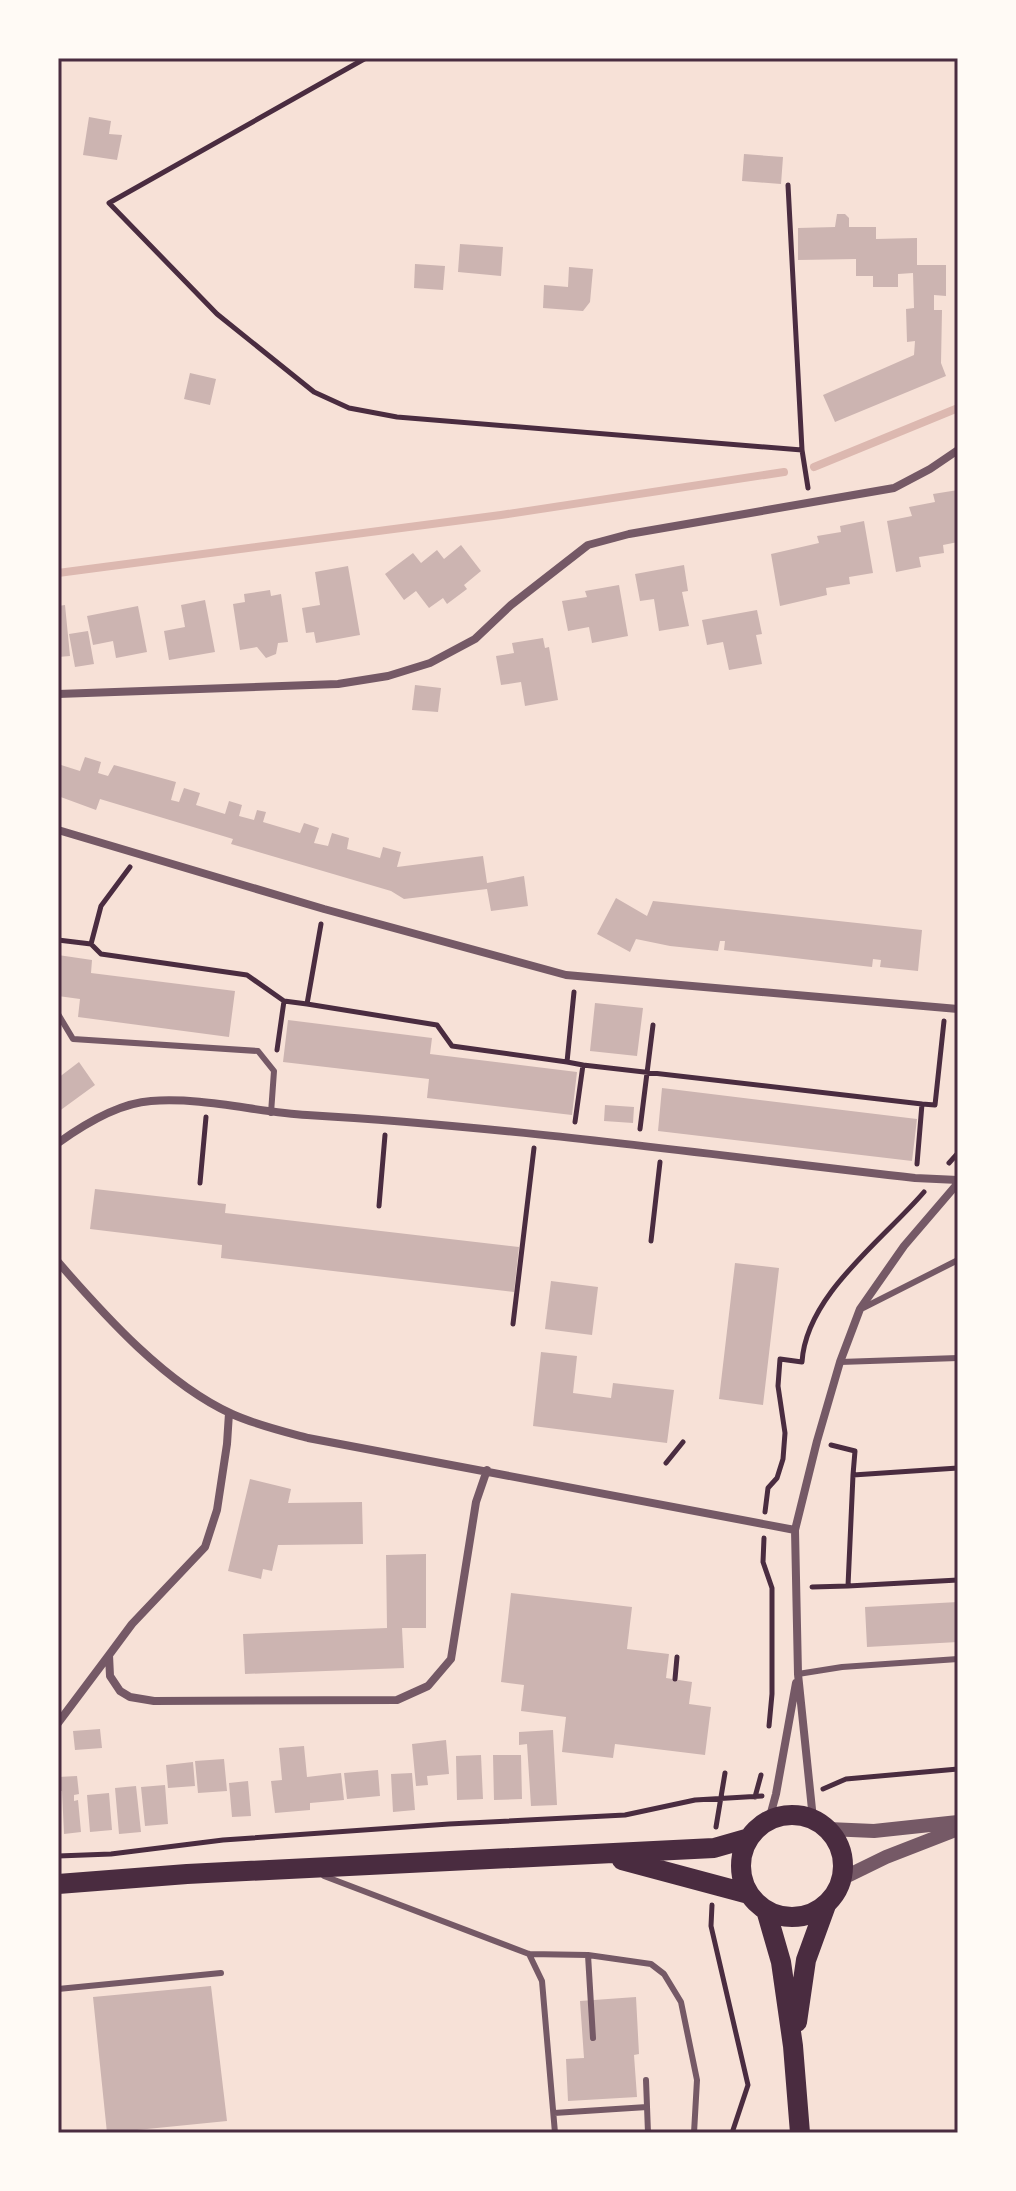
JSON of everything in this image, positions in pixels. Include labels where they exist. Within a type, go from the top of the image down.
[{"type":"main road","points":[[749,1894],[741,1872],[744,1849],[749,1838],[769,1820],[791,1815],[820,1824],[841,1852],[838,1889],[826,1905],[806,1960],[793,2046]]},
{"type":"main road","points":[[58,1884],[497,1857],[714,1848],[749,1838]]},
{"type":"main road","points":[[602,1855],[749,1894],[775,1915],[807,1915],[826,1905]]},
{"type":"main road","points":[[766,1910],[781,1962],[793,2046],[800,2133]]},
{"type":"street","points":[[58,694],[338,684],[388,676],[430,663],[475,639],[511,605],[588,545],[629,534],[894,488],[958,450]]},
{"type":"street","points":[[58,830],[324,909],[575,976],[958,1009]]},
{"type":"street","points":[[58,1143],[119,1109],[148,1101],[182,1100],[271,1113],[386,1119],[958,1182]]},
{"type":"street","points":[[958,1182],[904,1246],[860,1309],[840,1362],[795,1530],[798,1674],[812,1793],[820,1824],[874,1831],[958,1822]]},
{"type":"street","points":[[58,1262],[109,1320],[162,1368],[229,1413],[258,1425],[308,1438],[795,1530]]},
{"type":"street","points":[[58,1723],[132,1624],[205,1547],[217,1510],[229,1413]]},
{"type":"street","points":[[109,1655],[110,1676],[120,1691],[130,1697],[154,1701],[397,1700],[428,1686],[451,1659],[476,1502],[487,1470]]},
{"type":"street","points":[[769,1820],[798,1674]]},
{"type":"street","points":[[841,1879],[886,1857],[958,1829]]},
{"type":"lane","points":[[58,1014],[73,1039],[258,1051],[274,1071],[271,1113]]},
{"type":"lane","points":[[860,1309],[958,1260]]},
{"type":"lane","points":[[840,1362],[958,1358]]},
{"type":"lane","points":[[798,1674],[842,1667],[958,1659]]},
{"type":"lane","points":[[302,1868],[529,1954],[588,1955],[651,1964],[664,1974],[681,2002],[697,2080],[694,2133]]},
{"type":"lane","points":[[529,1954],[542,1981],[555,2133]]},
{"type":"lane","points":[[588,1955],[593,2038]]},
{"type":"lane","points":[[58,1989],[221,1973]]},
{"type":"lane","points":[[646,2080],[648,2133]]},
{"type":"lane","points":[[554,2113],[647,2107]]},
{"type":"path","points":[[366,58],[109,203],[217,314],[314,392],[349,408],[397,417],[802,450]]},
{"type":"path","points":[[788,185],[802,450],[810,504]]},
{"type":"path","points":[[91,944],[101,906],[138,855]]},
{"type":"path","points":[[307,1004],[324,909]]},
{"type":"path","points":[[58,940],[91,944],[101,954],[247,975],[284,1001],[437,1025],[452,1046],[583,1065],[935,1105],[945,1008]]},
{"type":"path","points":[[567,1062],[575,976]]},
{"type":"path","points":[[274,1071],[284,1001]]},
{"type":"path","points":[[637,1146],[653,1025]]},
{"type":"path","points":[[572,1139],[583,1065]]},
{"type":"path","points":[[200,1183],[207,1104]]},
{"type":"path","points":[[918,1154],[922,1104]]},
{"type":"path","points":[[379,1206],[386,1119]]},
{"type":"path","points":[[513,1324],[535,1135]]},
{"type":"path","points":[[651,1241],[661,1149]]},
{"type":"path","points":[[817,1441],[855,1451],[848,1586]]},
{"type":"path","points":[[666,1463],[683,1442]]},
{"type":"path","points":[[853,1475],[958,1468]]},
{"type":"path","points":[[772,1588],[958,1580]]},
{"type":"path","points":[[675,1679],[677,1657]]},
{"type":"path","points":[[812,1793],[846,1779],[958,1769]]},
{"type":"path","points":[[714,1848],[725,1773]]},
{"type":"path","points":[[58,1856],[111,1854],[223,1840],[625,1815],[695,1800],[776,1794]]},
{"type":"path","points":[[713,1882],[711,1926],[748,2085],[732,2133]]},
{"type":"building","points":[[89,117],[111,121],[109,134],[122,135],[117,160],[83,155]]},
{"type":"building","points":[[744,154],[783,157],[781,184],[742,181]]},
{"type":"building","points":[[837,214],[845,214],[849,218],[849,227],[876,227],[876,239],[917,238],[917,265],[946,265],[946,296],[934,295],[934,310],[942,310],[941,363],[946,376],[835,422],[823,395],[914,355],[915,341],[907,342],[906,309],[914,308],[913,273],[898,274],[898,287],[873,287],[873,276],[856,276],[856,259],[798,260],[798,228],[835,227]]},
{"type":"building","points":[[460,244],[503,247],[501,276],[458,272]]},
{"type":"building","points":[[415,264],[445,266],[443,290],[414,288]]},
{"type":"building","points":[[569,267],[593,269],[590,302],[583,311],[543,308],[544,285],[568,287]]},
{"type":"building","points":[[190,373],[216,379],[210,405],[184,399]]},
{"type":"building","points":[[958,490],[958,542],[943,545],[944,553],[919,557],[921,567],[896,572],[887,521],[912,516],[909,507],[935,502],[933,494]]},
{"type":"building","points":[[864,521],[873,573],[849,577],[850,584],[826,588],[827,595],[780,606],[771,554],[819,543],[817,536],[841,532],[840,526]]},
{"type":"building","points":[[461,545],[481,571],[464,585],[467,589],[447,604],[443,598],[429,608],[416,591],[404,600],[385,574],[413,553],[421,563],[437,550],[444,559]]},
{"type":"building","points":[[684,565],[688,591],[682,592],[689,626],[659,631],[654,599],[640,601],[635,574]]},
{"type":"building","points":[[348,566],[360,635],[316,643],[314,632],[306,633],[302,608],[320,605],[315,572]]},
{"type":"building","points":[[619,585],[628,636],[592,643],[589,627],[568,631],[562,601],[587,597],[585,591]]},
{"type":"building","points":[[270,590],[271,596],[281,594],[288,642],[278,643],[276,654],[266,658],[257,647],[240,650],[233,604],[245,602],[244,594]]},
{"type":"building","points":[[205,600],[215,652],[169,660],[164,631],[185,627],[181,605]]},
{"type":"building","points":[[65,605],[70,656],[58,657],[58,606]]},
{"type":"building","points":[[138,606],[147,652],[116,658],[113,641],[93,645],[87,616]]},
{"type":"building","points":[[757,610],[762,634],[756,635],[762,664],[729,670],[723,642],[707,645],[702,620]]},
{"type":"building","points":[[88,631],[94,664],[75,667],[69,634]]},
{"type":"building","points":[[543,638],[545,648],[549,647],[558,700],[525,706],[521,682],[501,685],[496,656],[514,653],[512,643]]},
{"type":"building","points":[[415,685],[441,688],[438,712],[412,710]]},
{"type":"building","points":[[85,757],[101,762],[98,773],[108,776],[114,765],[176,782],[171,800],[179,802],[184,788],[200,793],[196,805],[225,814],[229,801],[242,805],[239,816],[254,820],[257,810],[266,812],[263,822],[300,833],[304,823],[319,828],[314,843],[328,846],[332,833],[349,838],[347,849],[380,858],[383,847],[401,852],[397,867],[483,856],[487,883],[524,876],[528,906],[491,911],[487,889],[404,899],[391,891],[231,844],[233,839],[100,799],[96,810],[58,796],[58,764],[80,771]]},
{"type":"building","points":[[616,898],[647,916],[653,901],[922,930],[918,971],[880,967],[881,960],[873,959],[872,967],[724,950],[725,941],[720,941],[718,951],[636,939],[630,952],[597,934]]},
{"type":"building","points":[[58,955],[92,960],[91,973],[235,991],[229,1037],[78,1017],[80,999],[58,996]]},
{"type":"building","points":[[595,1003],[643,1008],[637,1056],[590,1051]]},
{"type":"building","points":[[288,1020],[432,1038],[430,1054],[577,1072],[572,1115],[427,1098],[429,1079],[283,1062]]},
{"type":"building","points":[[79,1062],[95,1085],[58,1112],[58,1078]]},
{"type":"building","points":[[662,1088],[917,1119],[912,1161],[658,1131]]},
{"type":"building","points":[[605,1105],[634,1107],[633,1123],[604,1121]]},
{"type":"building","points":[[95,1189],[226,1204],[225,1213],[519,1247],[514,1292],[221,1258],[222,1245],[90,1229]]},
{"type":"building","points":[[735,1263],[779,1268],[763,1405],[719,1399]]},
{"type":"building","points":[[551,1281],[598,1287],[592,1335],[545,1329]]},
{"type":"building","points":[[541,1352],[577,1356],[573,1393],[611,1398],[613,1383],[674,1390],[667,1443],[533,1426]]},
{"type":"building","points":[[250,1479],[291,1489],[288,1503],[362,1502],[363,1544],[278,1545],[272,1571],[263,1569],[261,1579],[228,1571]]},
{"type":"building","points":[[426,1554],[426,1628],[402,1628],[404,1668],[245,1674],[243,1634],[387,1628],[386,1555]]},
{"type":"building","points":[[511,1593],[632,1607],[627,1649],[669,1654],[666,1678],[692,1682],[689,1704],[711,1707],[705,1755],[615,1744],[613,1758],[562,1752],[566,1717],[521,1711],[524,1685],[501,1682]]},
{"type":"building","points":[[958,1602],[958,1642],[867,1647],[865,1607]]},
{"type":"building","points":[[100,1729],[102,1748],[75,1750],[73,1731]]},
{"type":"building","points":[[553,1730],[557,1805],[531,1806],[527,1744],[519,1745],[519,1732]]},
{"type":"building","points":[[446,1740],[449,1774],[427,1776],[428,1785],[416,1786],[412,1744]]},
{"type":"building","points":[[304,1746],[307,1777],[341,1773],[344,1800],[310,1803],[310,1810],[275,1813],[271,1781],[282,1780],[279,1748]]},
{"type":"building","points":[[481,1755],[483,1799],[457,1800],[456,1756]]},
{"type":"building","points":[[493,1755],[521,1755],[522,1799],[494,1800]]},
{"type":"building","points":[[224,1759],[227,1791],[198,1793],[195,1761]]},
{"type":"building","points":[[193,1762],[195,1786],[168,1788],[166,1765]]},
{"type":"building","points":[[378,1770],[380,1796],[347,1799],[344,1773]]},
{"type":"building","points":[[412,1773],[415,1810],[393,1812],[391,1774]]},
{"type":"building","points":[[77,1776],[79,1794],[74,1795],[74,1801],[78,1800],[81,1832],[64,1834],[62,1791],[58,1791],[58,1777]]},
{"type":"building","points":[[248,1781],[251,1816],[232,1817],[229,1783]]},
{"type":"building","points":[[165,1785],[168,1824],[145,1826],[141,1787]]},
{"type":"building","points":[[136,1786],[141,1832],[119,1834],[115,1788]]},
{"type":"building","points":[[109,1793],[112,1830],[90,1832],[87,1795]]},
{"type":"building","points":[[211,1986],[227,2121],[107,2133],[93,1997]]},
{"type":"building","points":[[636,1997],[639,2054],[634,2055],[637,2097],[568,2101],[566,2059],[584,2058],[580,2001]]},
{"type":"waterway","points":[[814,467],[958,408]]},
{"type":"waterway","points":[[58,573],[501,515],[784,472]]}]
